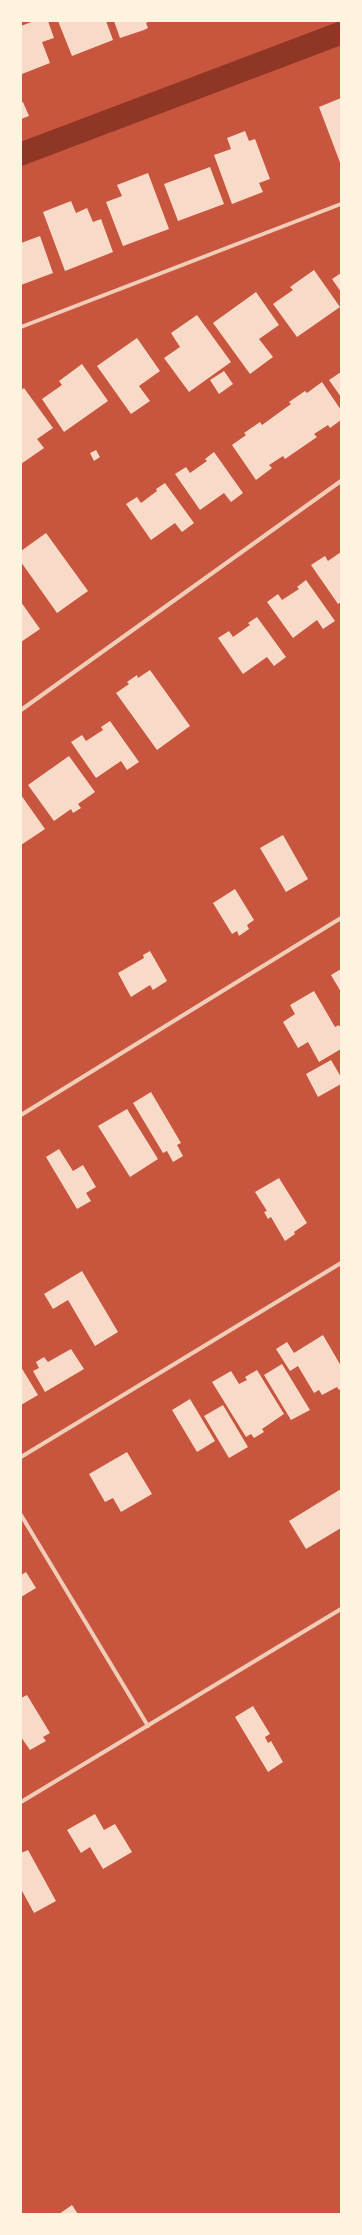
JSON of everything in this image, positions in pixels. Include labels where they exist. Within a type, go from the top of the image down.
[{"type":"street","points":[[21,327],[341,204]]},
{"type":"street","points":[[21,710],[341,481]]},
{"type":"street","points":[[21,1115],[341,918]]},
{"type":"street","points":[[21,1457],[341,1263]]},
{"type":"street","points":[[21,1515],[148,1726]]},
{"type":"street","points":[[21,1802],[341,1609]]},
{"type":"building","points":[[34,21],[48,21],[54,38],[42,42],[50,63],[22,74],[21,26]]},
{"type":"building","points":[[58,21],[106,21],[113,40],[72,56]]},
{"type":"building","points":[[114,21],[150,21],[146,23],[148,28],[120,38]]},
{"type":"building","points":[[341,98],[341,165],[319,107]]},
{"type":"building","points":[[23,102],[29,116],[21,119],[21,103]]},
{"type":"building","points":[[245,131],[249,141],[255,139],[270,179],[259,183],[263,192],[232,204],[214,155],[231,149],[227,138]]},
{"type":"building","points":[[210,167],[224,204],[178,221],[164,184]]},
{"type":"building","points":[[148,173],[169,229],[123,246],[106,202],[122,196],[117,185]]},
{"type":"building","points":[[71,201],[76,213],[87,208],[93,222],[101,219],[113,252],[65,271],[43,212]]},
{"type":"building","points":[[40,236],[53,273],[21,285],[21,243]]},
{"type":"building","points":[[314,270],[340,307],[297,337],[273,304],[293,290],[290,287]]},
{"type":"building","points":[[341,273],[341,292],[332,279]]},
{"type":"building","points":[[256,292],[279,325],[259,339],[273,357],[250,374],[213,323]]},
{"type":"building","points":[[197,315],[231,362],[189,392],[164,358],[180,347],[171,333]]},
{"type":"building","points":[[137,338],[160,371],[139,386],[150,401],[131,414],[97,366]]},
{"type":"building","points":[[82,364],[108,401],[64,432],[42,399],[62,385],[59,381]]},
{"type":"building","points":[[224,371],[233,384],[219,394],[210,380]]},
{"type":"building","points":[[341,372],[341,397],[329,380]]},
{"type":"building","points":[[322,382],[341,410],[341,420],[330,428],[328,425],[314,434],[317,437],[285,459],[283,456],[269,465],[272,468],[256,480],[232,445],[246,435],[244,433],[260,422],[262,425],[291,404],[289,402],[305,391],[307,393]]},
{"type":"building","points":[[24,388],[53,428],[37,439],[44,448],[21,464],[21,390]]},
{"type":"building","points":[[96,450],[100,457],[94,461],[90,453]]},
{"type":"building","points":[[214,452],[243,493],[231,502],[224,493],[200,510],[175,474],[186,467],[190,473],[207,461],[205,459]]},
{"type":"building","points":[[165,483],[194,523],[182,532],[175,523],[151,540],[126,504],[137,497],[141,503]]},
{"type":"building","points":[[46,533],[88,591],[57,613],[21,562],[21,551]]},
{"type":"building","points":[[341,552],[341,602],[338,604],[311,565],[325,556],[328,561]]},
{"type":"building","points":[[306,580],[335,621],[323,629],[317,620],[293,638],[267,602],[278,594],[282,600],[299,589],[297,587]]},
{"type":"building","points":[[21,602],[40,629],[21,642]]},
{"type":"building","points":[[257,617],[286,657],[274,666],[267,657],[243,674],[218,638],[229,631],[233,637],[250,625],[248,623]]},
{"type":"building","points":[[150,670],[190,726],[157,750],[116,693],[129,684],[127,682],[137,675],[138,678]]},
{"type":"building","points":[[110,721],[139,762],[127,770],[121,761],[96,778],[71,742],[82,735],[86,741],[103,730],[101,727]]},
{"type":"building","points":[[69,756],[95,792],[78,804],[81,808],[73,813],[71,809],[54,821],[28,785]]},
{"type":"building","points":[[21,795],[45,829],[21,845]]},
{"type":"building","points":[[283,835],[308,879],[286,892],[260,848]]},
{"type":"building","points":[[235,889],[254,920],[247,925],[249,929],[239,936],[237,931],[232,934],[213,903]]},
{"type":"building","points":[[150,951],[167,981],[153,990],[150,985],[131,997],[118,973],[144,958],[143,955]]},
{"type":"building","points":[[341,969],[341,992],[331,975]]},
{"type":"building","points":[[314,991],[335,1027],[339,1025],[341,1029],[341,1049],[319,1062],[308,1042],[298,1048],[283,1022],[295,1014],[290,1005]]},
{"type":"building","points":[[331,1060],[341,1077],[341,1084],[318,1097],[306,1074]]},
{"type":"building","points":[[151,1092],[181,1143],[177,1145],[183,1156],[173,1162],[167,1151],[163,1153],[133,1103]]},
{"type":"building","points":[[127,1109],[158,1159],[130,1177],[98,1126]]},
{"type":"building","points":[[59,1149],[73,1171],[83,1165],[96,1187],[86,1193],[91,1201],[77,1209],[46,1157]]},
{"type":"building","points":[[279,1178],[307,1223],[294,1232],[295,1234],[285,1241],[271,1217],[268,1219],[264,1212],[267,1211],[255,1192]]},
{"type":"building","points":[[82,1271],[118,1332],[95,1346],[68,1300],[53,1309],[44,1294]]},
{"type":"building","points":[[323,1335],[341,1366],[341,1389],[339,1390],[337,1387],[322,1395],[319,1390],[314,1393],[298,1366],[290,1371],[276,1349],[287,1342],[294,1353]]},
{"type":"building","points":[[71,1349],[84,1369],[45,1392],[33,1371],[39,1368],[36,1362],[44,1357],[48,1362]]},
{"type":"building","points":[[282,1364],[310,1410],[291,1420],[264,1375]]},
{"type":"building","points":[[21,1367],[38,1395],[21,1405]]},
{"type":"building","points":[[257,1370],[284,1414],[262,1429],[264,1432],[254,1438],[251,1434],[246,1437],[212,1382],[231,1371],[239,1384],[247,1380],[245,1377]]},
{"type":"building","points":[[190,1399],[215,1441],[197,1452],[172,1410]]},
{"type":"building","points":[[223,1405],[248,1447],[229,1458],[204,1416]]},
{"type":"building","points":[[127,1452],[152,1494],[121,1512],[113,1498],[105,1502],[89,1474]]},
{"type":"building","points":[[341,1489],[341,1528],[306,1549],[289,1521]]},
{"type":"building","points":[[26,1572],[36,1588],[21,1597],[21,1575]]},
{"type":"building","points":[[27,1695],[50,1733],[43,1737],[46,1741],[30,1750],[21,1737],[21,1698]]},
{"type":"building","points":[[253,1706],[270,1734],[265,1737],[268,1743],[271,1741],[283,1762],[268,1772],[235,1717]]},
{"type":"building","points":[[95,1814],[104,1830],[115,1824],[132,1852],[103,1869],[90,1847],[81,1853],[67,1830]]},
{"type":"building","points":[[28,1850],[56,1901],[34,1913],[21,1889],[21,1853]]},
{"type":"building","points":[[72,2205],[78,2214],[59,2214]]},
{"type":"waterway","points":[[21,154],[341,33]]}]
